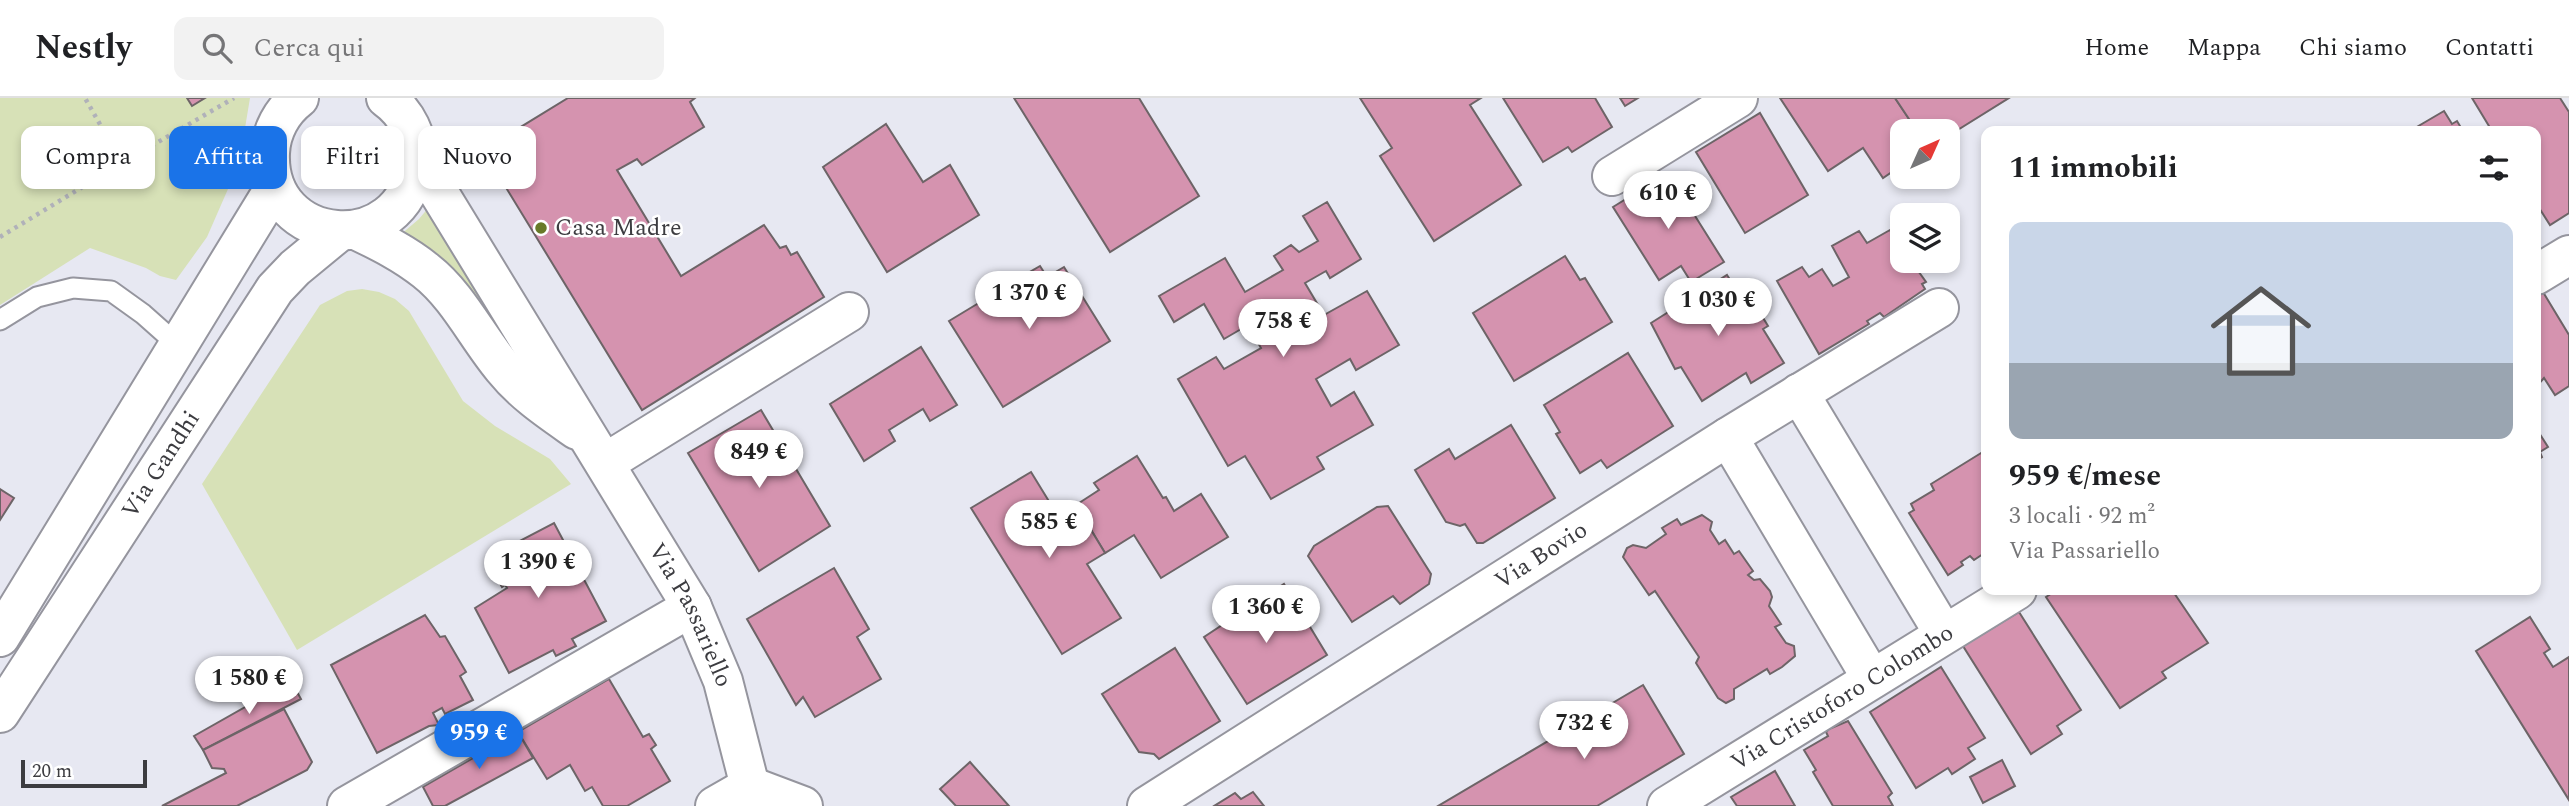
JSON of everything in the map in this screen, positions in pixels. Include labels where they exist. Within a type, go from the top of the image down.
[{"type":"main road","points":[[1612,176],[1738,98]]},
{"type":"main road","name":"Via Passariello","points":[[348,231],[376,224],[393,212],[407,196],[414,177],[417,158],[415,141],[410,126],[389,99]]},
{"type":"main road","points":[[277,126],[294,100]]},
{"type":"main road","name":"Via Passariello","points":[[417,158],[692,607],[723,681],[750,799]]},
{"type":"main road","name":"Via Gandhi","points":[[0,637],[274,189]]},
{"type":"main road","name":"Via Passariello","points":[[276,189],[286,204],[301,218],[319,228],[348,231],[394,248],[428,272],[449,294],[503,368],[532,399],[597,451]]},
{"type":"main road","name":"Via Gandhi","points":[[0,713],[275,289],[295,268],[348,231]]},
{"type":"main road","points":[[2541,272],[2569,255]]},
{"type":"main road","name":"Via Bovio","points":[[1147,806],[1728,437],[1939,309]]},
{"type":"main road","points":[[597,451],[849,312]]},
{"type":"main road","points":[[1800,393],[1944,634]]},
{"type":"main road","points":[[1728,437],[1872,679]]},
{"type":"main road","name":"Via Cristoforo Colombo","points":[[1667,806],[2009,595]]},
{"type":"main road","points":[[347,806],[692,607]]},
{"type":"main road","points":[[715,806],[750,799],[803,806]]},
{"type":"lane","points":[[0,320],[37,296],[73,288],[111,291],[143,314],[179,346]]},
{"type":"path","points":[[85,98],[101,126]]},
{"type":"path","points":[[155,144],[234,98]]},
{"type":"path","points":[[0,237],[79,189]]},
{"type":"green space","points":[[0,98],[250,98],[245,126],[169,126],[169,189],[228,189],[207,237],[176,280],[90,248],[0,305]]},
{"type":"green space","points":[[429,207],[489,310],[441,257],[399,236]]},
{"type":"green space","points":[[362,289],[395,299],[409,311],[463,401],[495,426],[550,459],[571,484],[297,650],[202,484],[320,305],[347,291]]},
{"type":"building","points":[[187,98],[205,98],[192,106]]},
{"type":"building","points":[[568,98],[695,98],[690,102],[704,127],[642,165],[637,159],[617,170],[681,276],[764,225],[780,248],[786,246],[791,255],[797,252],[824,297],[642,410],[507,189],[536,189],[536,126],[522,126]]},
{"type":"building","points":[[1014,98],[1139,98],[1199,196],[1110,252]]},
{"type":"building","points":[[1360,98],[1481,98],[1470,105],[1521,185],[1434,241],[1380,156],[1392,148]]},
{"type":"building","points":[[1503,98],[1595,98],[1612,127],[1572,152],[1568,147],[1543,162]]},
{"type":"building","points":[[1620,98],[1638,98],[1625,106]]},
{"type":"building","points":[[1780,98],[1895,98],[1909,119],[1890,119],[1890,173],[1883,178],[1863,148],[1828,171]]},
{"type":"building","points":[[1895,98],[2009,98],[1960,129],[1960,119],[1909,119]]},
{"type":"building","points":[[2472,98],[2560,98],[2569,112],[2569,213],[2550,225],[2541,211],[2541,126],[2489,126]]},
{"type":"building","points":[[2444,111],[2452,124],[2457,121],[2460,126],[2418,126]]},
{"type":"building","points":[[1760,113],[1808,195],[1745,233],[1696,152]]},
{"type":"building","points":[[886,124],[923,182],[950,165],[979,215],[887,272],[823,167]]},
{"type":"building","points":[[1668,173],[1724,262],[1691,282],[1681,266],[1659,280],[1613,207]]},
{"type":"building","points":[[1327,202],[1361,259],[1330,278],[1326,271],[1305,283],[1324,315],[1367,291],[1399,345],[1356,370],[1350,359],[1316,379],[1331,406],[1354,392],[1373,425],[1317,457],[1324,469],[1271,499],[1245,456],[1228,466],[1178,379],[1216,357],[1224,369],[1261,348],[1248,325],[1224,339],[1204,304],[1174,322],[1159,296],[1225,258],[1245,292],[1283,270],[1274,256],[1291,245],[1299,252],[1318,241],[1303,216]]},
{"type":"building","points":[[1890,230],[1890,273],[1920,273],[1926,282],[1922,284],[1925,289],[1884,317],[1880,313],[1867,321],[1869,324],[1819,354],[1777,281],[1802,267],[1809,277],[1822,269],[1833,286],[1849,277],[1832,246],[1859,231],[1867,243]]},
{"type":"building","points":[[1565,256],[1580,280],[1585,278],[1612,322],[1514,381],[1473,313]]},
{"type":"building","points":[[1040,266],[1047,277],[1064,267],[1110,341],[1003,407],[949,321],[987,298],[983,291],[1012,273],[1016,280]]},
{"type":"building","points":[[1727,275],[1736,289],[1743,285],[1768,326],[1763,329],[1784,363],[1751,383],[1746,373],[1702,401],[1681,367],[1675,369],[1651,323]]},
{"type":"building","points":[[2543,292],[2569,335],[2569,386],[2555,395],[2544,378],[2541,381]]},
{"type":"building","points":[[921,347],[957,405],[930,421],[923,409],[889,430],[895,441],[864,461],[830,404]]},
{"type":"building","points":[[1628,353],[1673,426],[1607,468],[1601,460],[1580,473],[1556,434],[1560,432],[1544,405]]},
{"type":"building","points":[[761,410],[830,526],[759,571],[688,453]]},
{"type":"building","points":[[1511,425],[1555,498],[1483,543],[1477,543],[1465,524],[1460,526],[1446,522],[1415,470],[1449,449],[1455,459]]},
{"type":"building","points":[[2541,436],[2548,447],[2541,451]]},
{"type":"building","points":[[1981,453],[1981,555],[1974,560],[1970,556],[1961,562],[1963,565],[1948,575],[1909,513],[1914,510],[1911,504],[1934,490],[1931,484]]},
{"type":"building","points":[[1137,456],[1174,511],[1201,494],[1228,537],[1161,578],[1134,535],[1105,553],[1076,505],[1099,490],[1094,483]]},
{"type":"building","points":[[1031,472],[1058,516],[1076,505],[1105,553],[1087,564],[1121,618],[1062,654],[971,508]]},
{"type":"building","points":[[0,489],[14,498],[0,520]]},
{"type":"building","points":[[1388,506],[1431,574],[1429,584],[1400,604],[1393,596],[1352,622],[1308,556],[1314,546],[1377,507]]},
{"type":"building","points":[[1702,515],[1712,522],[1710,530],[1719,544],[1725,540],[1734,554],[1739,551],[1753,571],[1748,575],[1754,580],[1760,579],[1770,591],[1772,597],[1769,606],[1781,624],[1775,627],[1786,643],[1794,646],[1795,656],[1782,667],[1770,674],[1767,669],[1734,689],[1734,699],[1726,703],[1718,698],[1696,663],[1699,657],[1655,591],[1649,595],[1623,557],[1627,548],[1633,545],[1646,548],[1666,534],[1662,528],[1677,519],[1681,525]]},
{"type":"building","points":[[554,523],[606,621],[572,639],[576,646],[556,656],[553,650],[509,673],[475,608],[507,588],[505,585],[502,587],[487,558]]},
{"type":"building","points":[[834,568],[869,629],[857,637],[881,679],[815,717],[803,697],[796,705],[747,619]]},
{"type":"building","points":[[1284,584],[1327,655],[1247,704],[1204,637]]},
{"type":"building","points":[[2175,595],[2208,643],[2162,672],[2166,678],[2120,708],[2046,597]]},
{"type":"building","points":[[2019,612],[2081,710],[2057,726],[2062,734],[2031,754],[1963,646]]},
{"type":"building","points":[[425,615],[440,637],[445,636],[466,672],[460,676],[473,700],[445,714],[442,708],[433,713],[439,725],[429,726],[377,753],[331,665]]},
{"type":"building","points":[[2530,617],[2550,649],[2544,653],[2553,667],[2569,657],[2569,800],[2476,651]]},
{"type":"building","points":[[1175,648],[1220,721],[1159,759],[1154,754],[1139,752],[1102,694]]},
{"type":"building","points":[[1941,667],[1985,738],[1968,748],[1975,759],[1952,774],[1948,768],[1916,788],[1870,712]]},
{"type":"building","points":[[609,679],[643,737],[649,734],[656,745],[651,749],[670,781],[627,806],[603,806],[592,787],[585,791],[570,765],[547,779],[518,732]]},
{"type":"building","points":[[291,681],[301,699],[203,750],[194,736]]},
{"type":"building","points":[[1643,685],[1684,754],[1597,806],[1438,806]]},
{"type":"building","points":[[284,709],[312,762],[307,770],[237,806],[162,806],[226,773],[224,769],[212,768],[203,750]]},
{"type":"building","points":[[1848,721],[1892,793],[1888,797],[1893,806],[1833,806],[1813,772],[1816,770],[1804,750],[1828,736],[1826,732],[1829,729]]},
{"type":"building","points":[[518,732],[533,758],[445,806],[433,806],[423,787]]},
{"type":"building","points":[[2002,760],[2015,786],[1983,803],[1970,777]]},
{"type":"building","points":[[970,762],[1009,806],[956,806],[940,789]]},
{"type":"building","points":[[1775,771],[1795,806],[1737,806],[1731,797]]},
{"type":"building","points":[[1253,792],[1264,806],[1214,806],[1235,793],[1241,799]]},
{"type":"place","name":"Casa Madre","points":[[541,228]]}]
